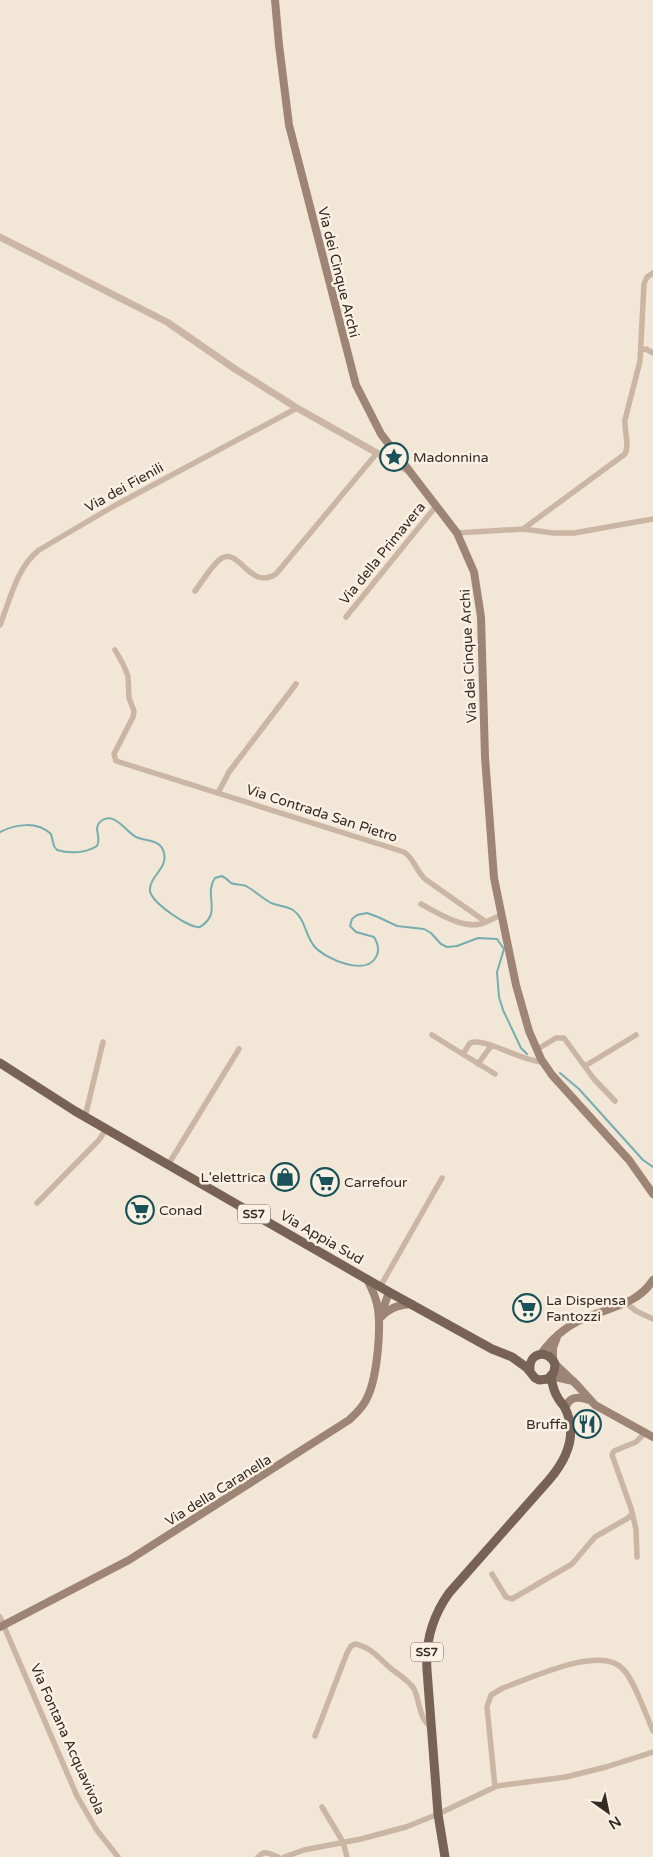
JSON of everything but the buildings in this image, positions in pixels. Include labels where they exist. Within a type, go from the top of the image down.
[{"type":"main road","name":"Via dei Cinque Archi","points":[[275,0],[289,125],[353,376],[362,400],[378,430],[458,533],[473,567],[480,603],[485,752],[494,878],[521,1001],[536,1050],[559,1084],[630,1160],[653,1194]]},
{"type":"main road","name":"Via Appia Sud","points":[[0,1063],[85,1117],[380,1287],[492,1349],[512,1357],[530,1370]]},
{"type":"main road","name":"Via della Caranella","points":[[2,1626],[129,1560],[350,1420],[362,1406],[372,1386],[375,1367],[379,1319],[376,1298],[367,1279]]},
{"type":"main road","points":[[530,1370],[529,1366],[559,1333],[584,1318],[626,1304],[642,1294],[653,1280]]},
{"type":"main road","name":"Via della Caranella","points":[[379,1319],[389,1292]]},
{"type":"main road","points":[[379,1319],[395,1306],[412,1304]]},
{"type":"main road","points":[[539,1380],[548,1379],[555,1368],[553,1348],[559,1333]]},
{"type":"main road","name":"SS7","points":[[512,1357],[550,1356],[554,1361]]},
{"type":"main road","points":[[554,1361],[590,1400],[602,1410],[649,1435]]},
{"type":"main road","name":"SS7","points":[[445,1857],[438,1814],[426,1661],[429,1635],[435,1617],[449,1593],[549,1480],[563,1460],[571,1439],[569,1420],[565,1408],[558,1398],[535,1378],[530,1370]]},
{"type":"main road","points":[[551,1376],[573,1381]]},
{"type":"main road","name":"SS7","points":[[551,1376],[558,1398]]},
{"type":"main road","points":[[565,1408],[570,1400],[577,1397],[590,1400]]},
{"type":"street","points":[[0,237],[167,322],[231,366],[298,408],[411,472]]},
{"type":"street","points":[[523,530],[626,453],[628,448],[625,422],[641,350],[644,284],[647,277],[653,273]]},
{"type":"street","points":[[641,350],[648,350],[653,353]]},
{"type":"street","name":"Via dei Fienili","points":[[0,625],[26,564],[42,548],[114,506],[298,408]]},
{"type":"street","points":[[195,591],[218,562],[226,556],[232,557],[261,579],[276,574],[377,453]]},
{"type":"street","name":"Via della Primavera","points":[[346,617],[437,505]]},
{"type":"street","points":[[458,533],[523,530],[574,533],[640,521],[653,521]]},
{"type":"street","name":"Via Contrada San Pietro","points":[[114,650],[126,671],[129,682],[129,699],[134,712],[115,752],[114,759],[119,763],[404,852],[411,858],[425,879],[486,922]]},
{"type":"street","points":[[218,793],[229,772],[296,684]]},
{"type":"street","points":[[421,904],[447,917],[472,925],[486,922],[501,915]]},
{"type":"street","points":[[432,1035],[495,1074]]},
{"type":"street","points":[[585,1066],[636,1035]]},
{"type":"street","points":[[536,1050],[556,1038],[562,1038],[568,1042],[585,1066],[615,1101]]},
{"type":"street","points":[[85,1117],[103,1042]]},
{"type":"street","points":[[463,1054],[469,1044],[480,1042],[527,1060],[543,1062]]},
{"type":"street","points":[[478,1064],[491,1046]]},
{"type":"street","points":[[168,1165],[239,1049]]},
{"type":"street","points":[[37,1203],[99,1140],[106,1129]]},
{"type":"street","points":[[380,1287],[442,1178]]},
{"type":"street","points":[[626,1304],[653,1319]]},
{"type":"street","points":[[637,1557],[636,1529],[610,1453],[649,1435]]},
{"type":"street","points":[[492,1574],[506,1597],[508,1599],[513,1598],[575,1561],[592,1540],[632,1514]]},
{"type":"street","name":"Via Fontana Acquavivola","points":[[0,1616],[2,1626],[77,1796],[96,1829],[118,1857]]},
{"type":"street","points":[[315,1736],[347,1654],[351,1646],[355,1644],[376,1654],[408,1682],[417,1696],[424,1720],[432,1727]]},
{"type":"street","points":[[495,1787],[487,1707],[492,1695],[503,1688],[579,1662],[611,1661],[620,1665],[627,1674],[653,1731]]},
{"type":"street","points":[[284,1857],[304,1850],[406,1828],[495,1787],[566,1777],[606,1768],[653,1752]]},
{"type":"street","points":[[322,1807],[343,1842],[347,1857]]},
{"type":"street","points":[[258,1857],[266,1852],[278,1857]]},
{"type":"waterway","points":[[0,832],[26,825],[39,827],[51,834],[57,850],[78,852],[97,846],[97,827],[101,821],[106,819],[116,820],[136,837],[157,843],[162,848],[165,859],[152,881],[150,891],[157,902],[180,920],[195,927],[200,927],[207,922],[212,910],[212,884],[215,878],[222,876],[231,883],[246,886],[271,903],[293,910],[303,922],[314,946],[327,956],[346,964],[365,965],[372,962],[377,955],[378,948],[374,937],[356,932],[350,926],[352,919],[357,915],[367,913],[397,926],[424,929],[447,947],[457,946],[478,938],[497,939],[504,949],[497,972],[499,997],[521,1048],[527,1054]]},
{"type":"waterway","points":[[560,1073],[579,1089],[643,1160],[653,1167]]},
{"type":"place","name":"Madonnina","points":[[394,457]]},
{"type":"place","name":"L'elettrica","points":[[285,1177]]},
{"type":"place","name":"Carrefour","points":[[325,1182]]},
{"type":"place","name":"Conad","points":[[140,1210]]},
{"type":"place","name":"La Dispensa Fantozzi","points":[[527,1308]]},
{"type":"place","name":"Bruffa","points":[[587,1424]]}]
